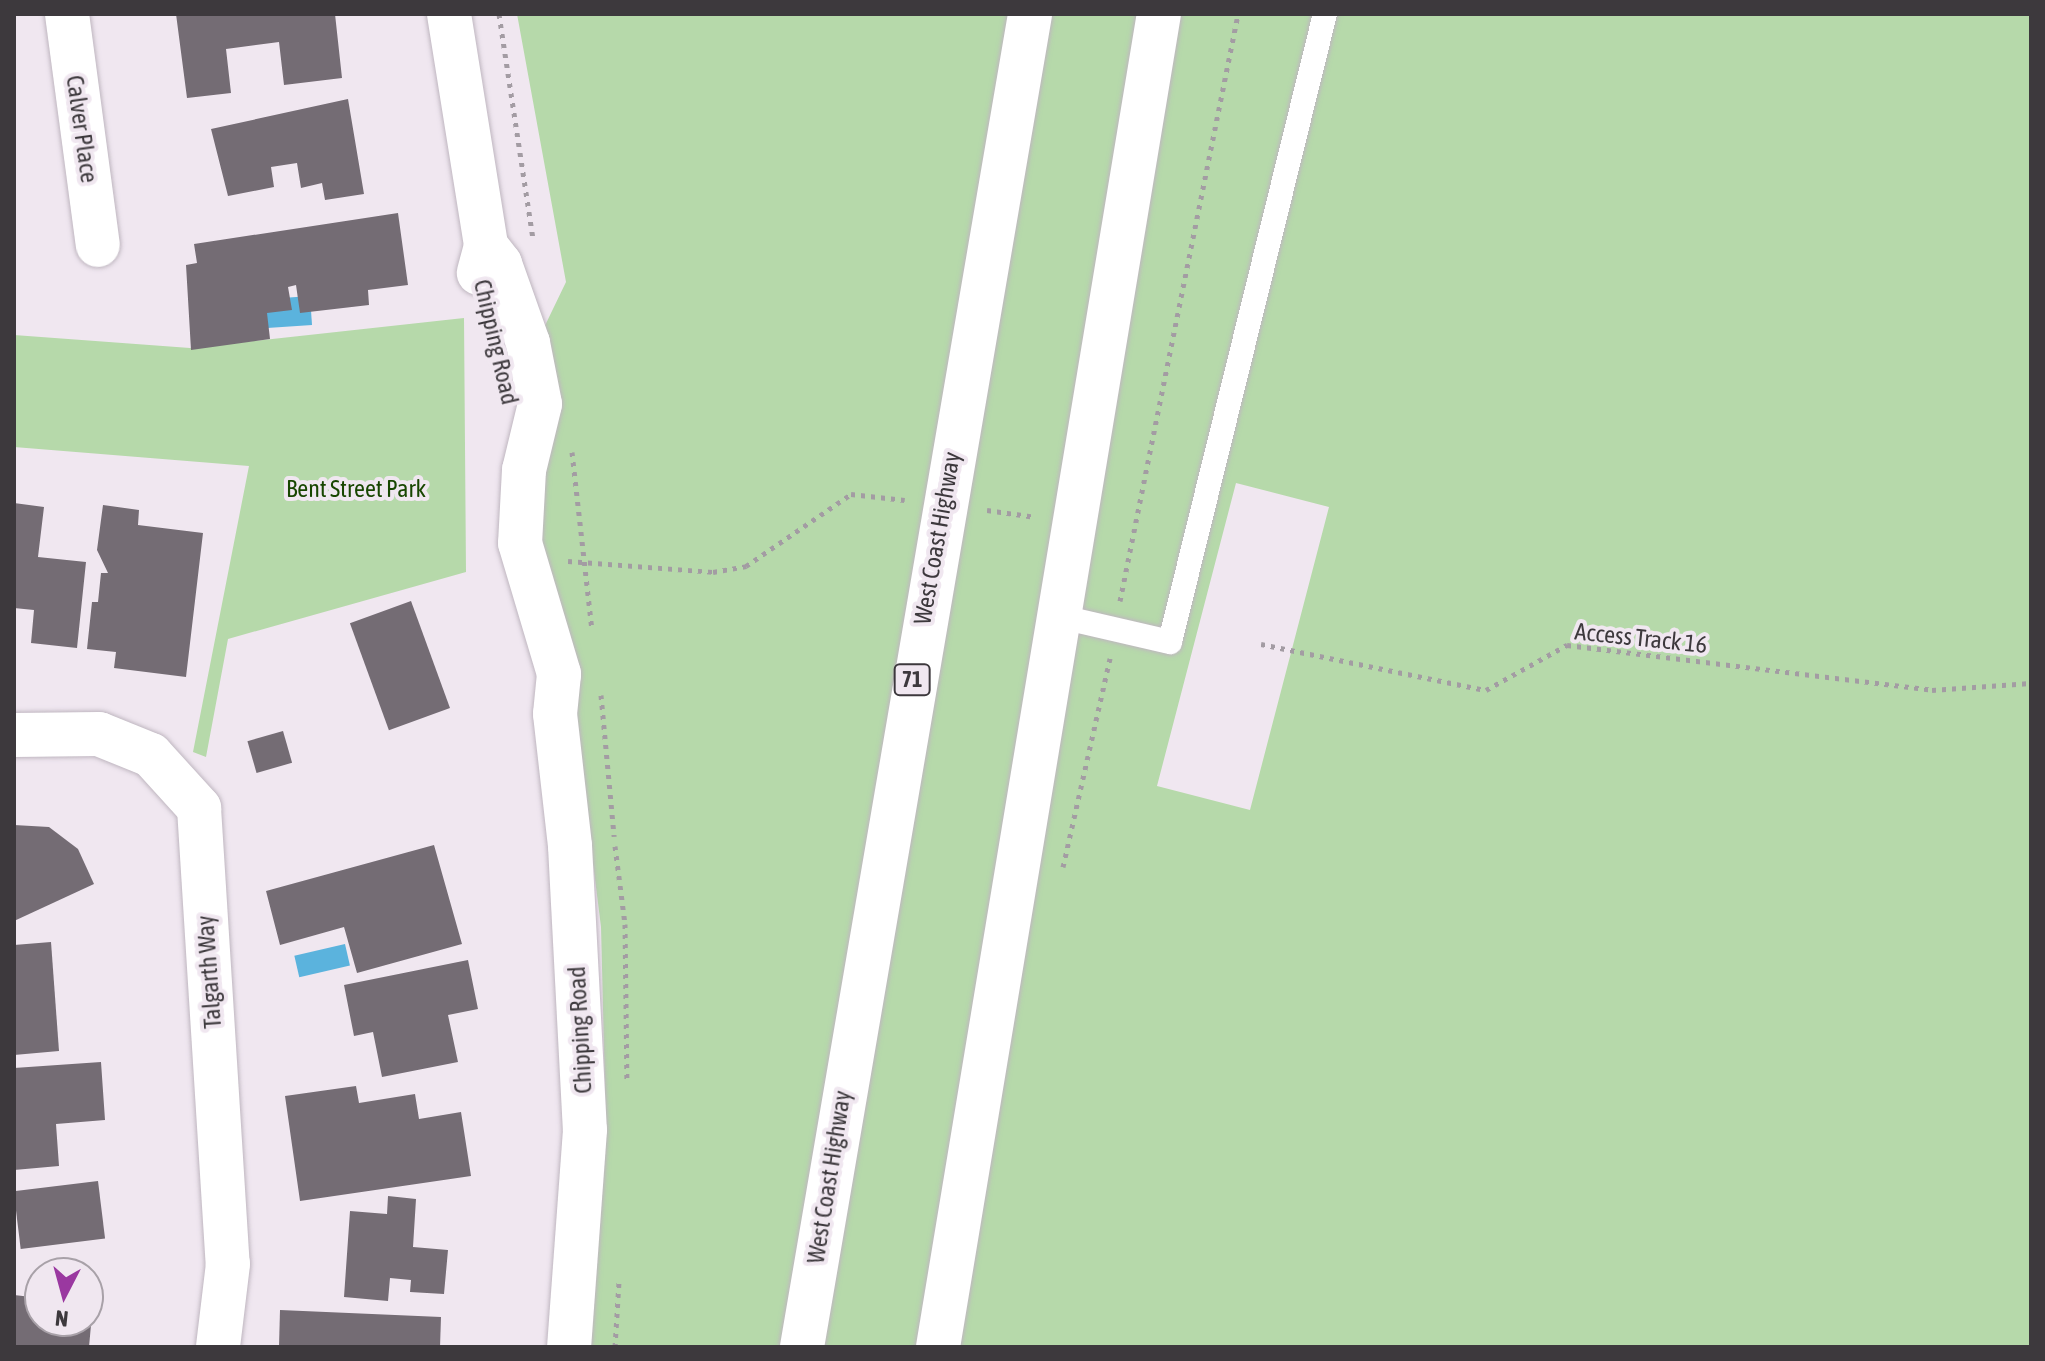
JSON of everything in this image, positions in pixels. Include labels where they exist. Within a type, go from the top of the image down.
[{"type":"main road","name":"Calver Place","points":[[67,14],[98,245]]},
{"type":"main road","name":"Chipping Road","points":[[449,14],[486,246],[478,270],[514,402],[496,542],[555,714]]},
{"type":"main road","name":"West Coast Highway","points":[[802,1347],[942,505],[1030,14]]},
{"type":"main road","points":[[938,1347],[1159,14]]},
{"type":"main road","name":"Chipping Road","points":[[486,246],[500,264],[528,343],[540,404],[524,470],[523,555],[559,674],[555,714],[585,1130],[569,1347]]},
{"type":"main road","name":"Talgarth Way","points":[[14,735],[99,734],[151,755],[199,808],[228,1264],[218,1347]]},
{"type":"lane","points":[[1057,616],[1170,642],[1325,14]]},
{"type":"path","points":[[1118,617],[1131,529],[1238,14]]},
{"type":"path","points":[[523,555],[713,572],[771,555],[851,494],[1131,529]]},
{"type":"path","name":"Access Track 16","points":[[1261,644],[1486,690],[1567,645],[1932,690],[2031,683]]},
{"type":"green space","points":[[517,14],[2031,14],[2031,1347],[590,1347],[606,1132],[601,927],[569,672],[541,576],[538,340],[566,282]],"holes":[[[1236,483],[1329,507],[1250,810],[1157,786]]]},
{"type":"green space","name":"Bent Street Park","points":[[464,318],[466,572],[228,639],[206,757],[193,752],[249,466],[14,447],[14,335],[190,348]]},
{"type":"water","points":[[310,296],[312,325],[267,328],[265,299]]},
{"type":"water","points":[[345,944],[350,965],[299,977],[294,956]]},
{"type":"building","points":[[176,14],[335,14],[342,78],[284,85],[279,42],[226,49],[231,93],[187,98]]},
{"type":"building","points":[[348,99],[364,194],[325,200],[322,183],[301,188],[297,163],[271,167],[274,187],[228,196],[211,129]]},
{"type":"building","points":[[398,213],[408,285],[368,290],[369,305],[300,313],[296,285],[288,287],[292,310],[267,313],[270,339],[191,350],[186,265],[197,263],[194,244]]},
{"type":"building","points":[[14,503],[44,507],[38,557],[86,562],[77,648],[31,643],[34,610],[14,608]]},
{"type":"building","points":[[103,505],[139,510],[138,525],[203,533],[186,677],[114,668],[116,652],[87,649],[92,602],[98,602],[101,573],[108,573],[97,550]]},
{"type":"building","points":[[411,601],[450,708],[389,730],[350,623]]},
{"type":"building","points":[[283,731],[292,763],[257,773],[247,741]]},
{"type":"building","points":[[14,825],[49,827],[78,849],[94,884],[14,921]]},
{"type":"building","points":[[434,845],[462,944],[357,973],[344,927],[280,945],[266,891]]},
{"type":"building","points":[[51,942],[59,1051],[14,1055],[14,945]]},
{"type":"building","points":[[468,960],[478,1009],[448,1015],[458,1062],[382,1077],[373,1032],[354,1036],[344,985]]},
{"type":"building","points":[[101,1062],[105,1120],[56,1124],[59,1166],[14,1170],[14,1068]]},
{"type":"building","points":[[356,1086],[359,1103],[415,1094],[419,1119],[461,1112],[471,1176],[300,1201],[285,1096]]},
{"type":"building","points":[[98,1181],[105,1239],[21,1249],[14,1191]]},
{"type":"building","points":[[388,1196],[416,1199],[413,1247],[448,1250],[444,1294],[410,1292],[411,1280],[390,1278],[388,1301],[344,1297],[350,1211],[387,1214]]},
{"type":"building","points":[[14,1295],[24,1296],[24,1337],[90,1337],[89,1347],[14,1347]]},
{"type":"building","points":[[280,1310],[441,1317],[440,1347],[279,1347]]}]
